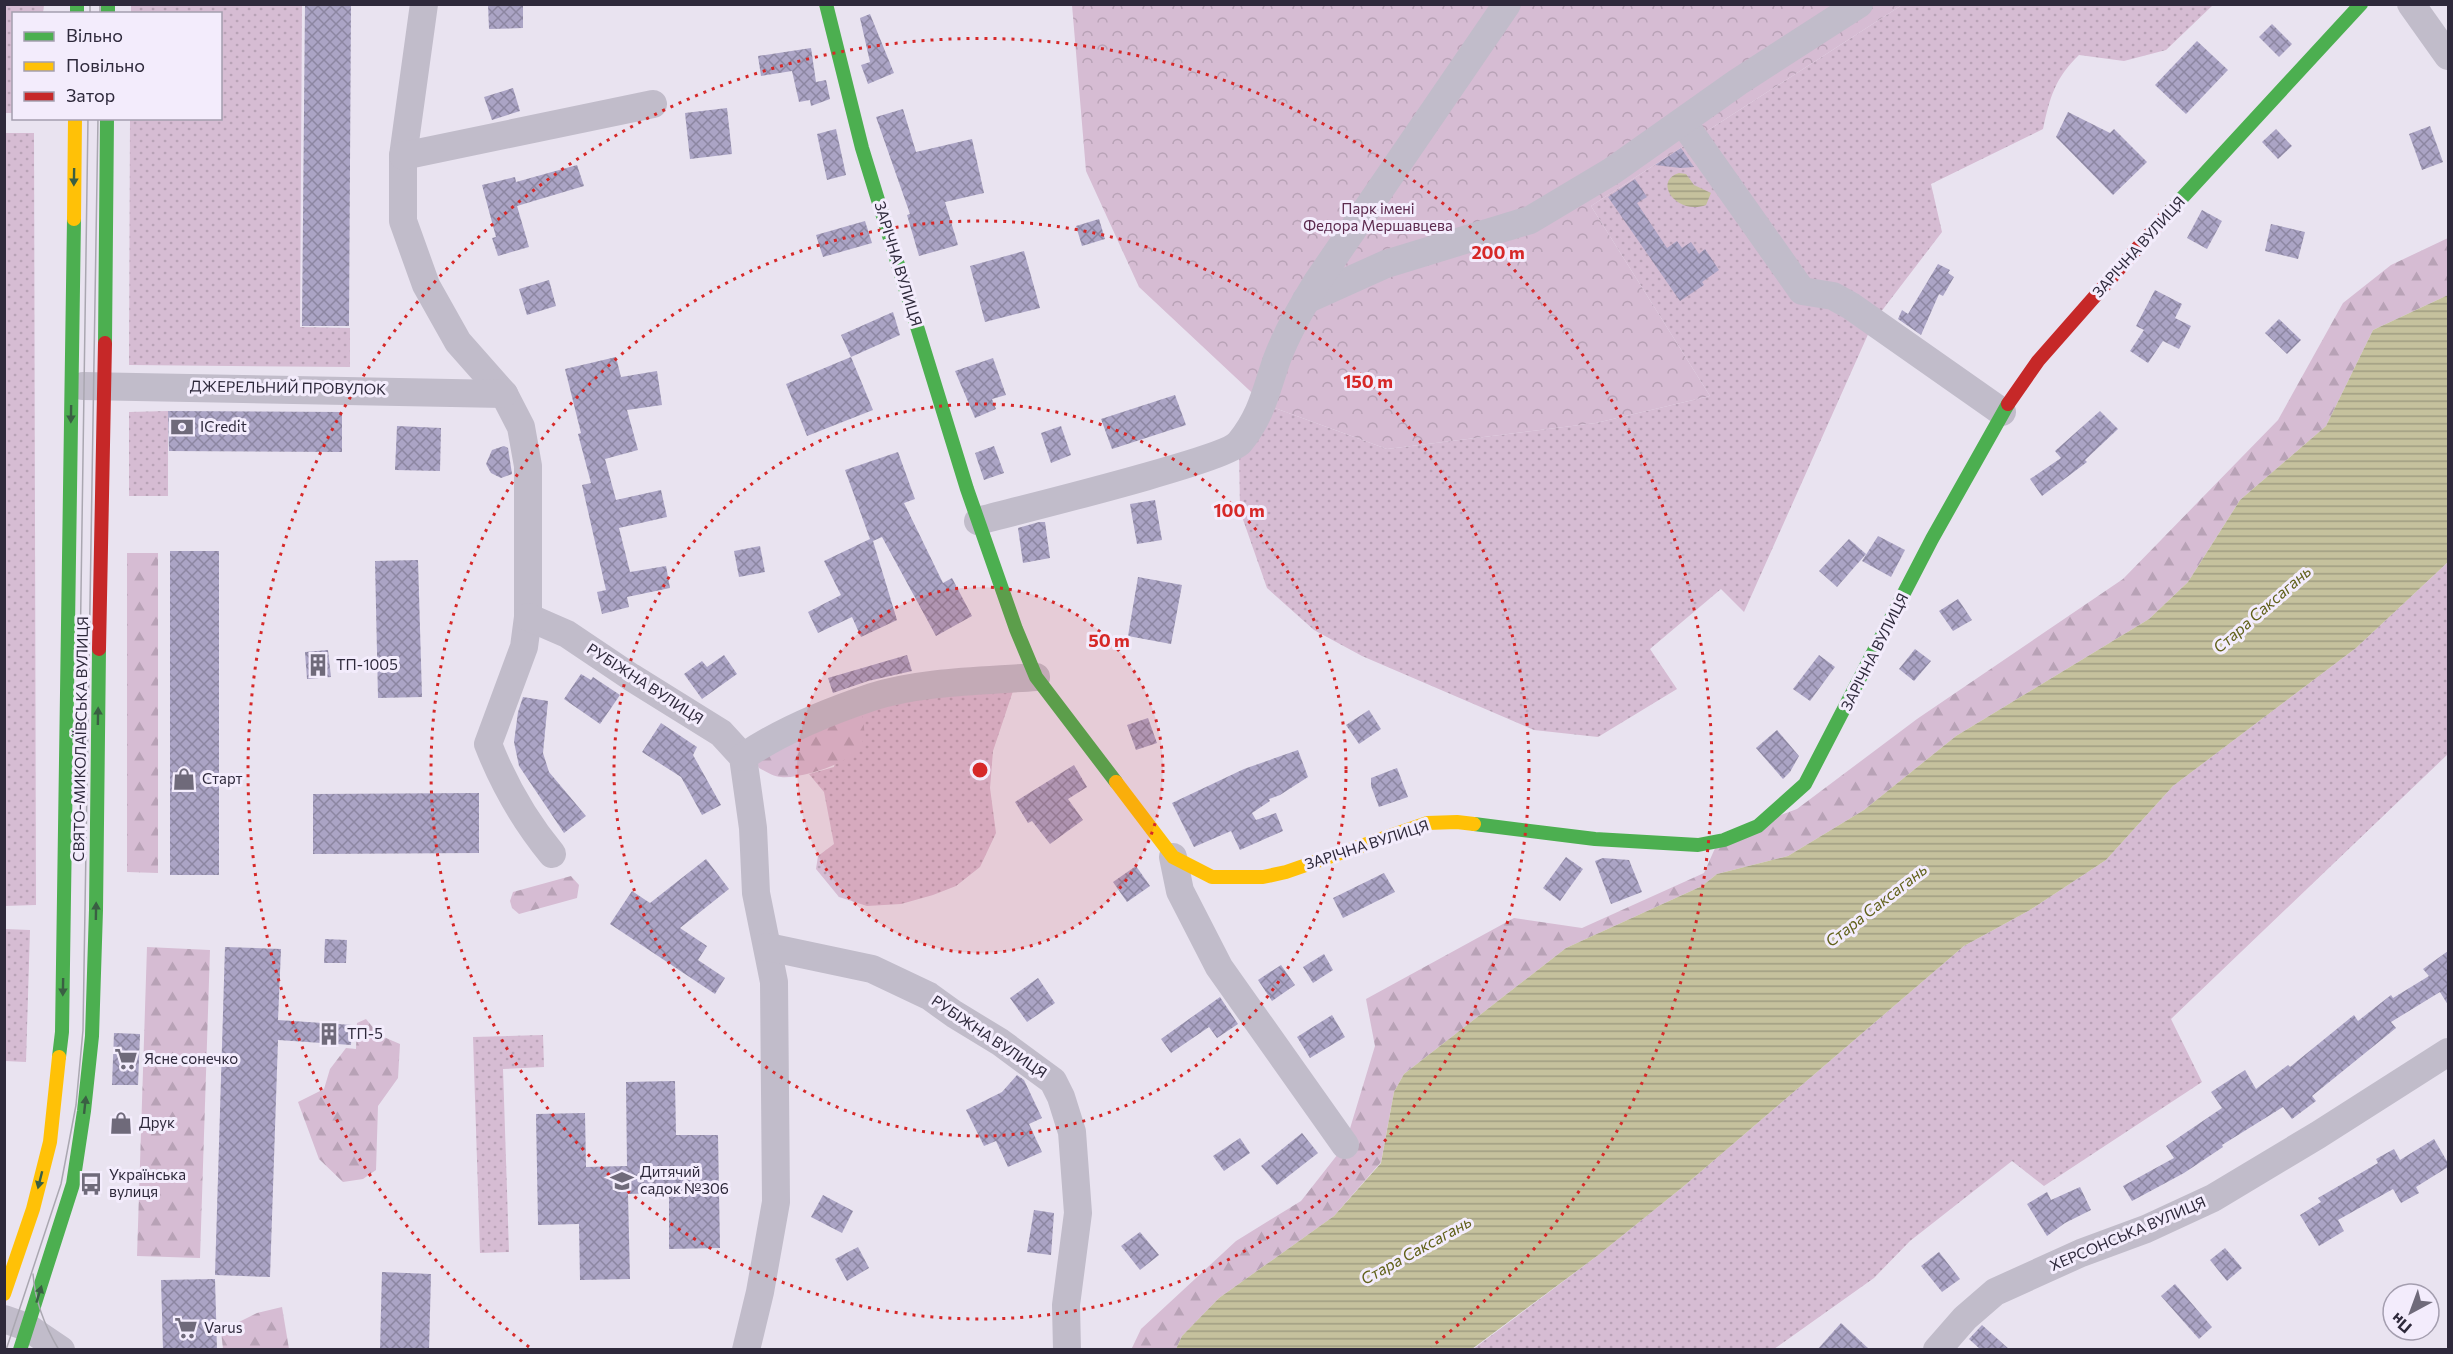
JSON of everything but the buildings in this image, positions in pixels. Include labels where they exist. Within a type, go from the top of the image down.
[{"type":"street","points":[[424,4],[403,156],[403,221],[426,285],[458,342],[504,394],[521,427],[526,444],[528,617],[524,647],[488,744],[497,768],[528,824],[552,854]]},
{"type":"street","name":"ЗАРІЧНА ВУЛИЦЯ","points":[[826,4],[862,148],[978,521],[1036,678],[1173,857],[1212,877],[1263,877],[1286,872],[1427,823],[1457,822],[1596,839],[1698,844],[1724,840],[1758,826],[1792,798],[1814,768],[1932,539],[2002,412],[2038,361],[2153,230],[2361,4]]},
{"type":"street","points":[[978,521],[1200,461],[1239,445],[1264,404],[1277,359],[1306,300],[1507,4]]},
{"type":"street","points":[[1306,300],[1386,264],[1530,220],[1612,171],[1738,82],[1859,4]]},
{"type":"street","points":[[2411,4],[2448,56]]},
{"type":"street","points":[[403,156],[653,104]]},
{"type":"street","name":"СВЯТО-МИКОЛАЇВСЬКА ВУЛИЦЯ","points":[[4,1294],[33,1209],[50,1142],[62,1032],[75,120]]},
{"type":"street","name":"СВЯТО-МИКОЛАЇВСЬКА ВУЛИЦЯ","points":[[17,1332],[73,1184],[92,1036],[105,386],[107,120]]},
{"type":"street","points":[[1683,122],[1802,291],[1833,296],[1851,306],[2002,412]]},
{"type":"street","name":"ДЖЕРЕЛЬНИЙ ПРОВУЛОК","points":[[72,386],[504,394]]},
{"type":"street","name":"РУБІЖНА ВУЛИЦЯ","points":[[528,617],[567,634],[721,733],[743,757]]},
{"type":"street","points":[[746,1350],[760,1292],[776,1202],[774,982],[756,892],[753,828],[743,757],[800,724],[873,697],[918,688],[1036,678]]},
{"type":"street","name":"ЗАРІЧНА ВУЛИЦЯ","points":[[1173,857],[1180,891],[1219,966],[1345,1145]]},
{"type":"street","name":"РУБІЖНА ВУЛИЦЯ","points":[[768,947],[872,969],[929,996],[1015,1052],[1053,1081],[1061,1097],[1072,1132],[1078,1213],[1066,1305],[1067,1350]]},
{"type":"street","name":"ХЕРСОНСЬКА ВУЛИЦЯ","points":[[1937,1350],[1965,1318],[1995,1292],[2081,1253],[2146,1229],[2213,1198],[2318,1135],[2448,1052]]},
{"type":"street","points":[[17,1332],[61,1350]]},
{"type":"green space","points":[[4,5],[44,5],[43,12],[12,12],[12,113],[5,113]]},
{"type":"green space","points":[[131,5],[302,5],[300,327],[350,328],[350,367],[129,365],[130,120],[222,120],[222,12],[131,12]]},
{"type":"green space","name":"Парк імені Федора Мершавцева","points":[[1072,5],[1902,5],[1591,206],[1710,396],[1596,423],[1387,449],[1264,404],[1139,287],[1086,171]]},
{"type":"green space","points":[[1902,5],[2213,5],[2166,50],[2124,61],[2079,55],[2059,80],[2048,107],[2043,129],[1931,184],[1942,232],[1874,321],[1744,612],[1721,589],[1650,649],[1677,689],[1598,737],[1534,730],[1362,656],[1314,630],[1267,588],[1240,511],[1239,445],[1264,404],[1387,449],[1596,423],[1710,396],[1591,206]]},
{"type":"green space","points":[[5,133],[34,133],[36,905],[4,906]]},
{"type":"green space","points":[[2448,238],[2448,295],[2373,330],[2326,426],[2240,500],[2188,582],[2149,619],[1956,736],[1864,810],[1788,856],[1717,874],[1702,886],[1566,948],[1404,1074],[1394,1092],[1381,1162],[1334,1216],[1219,1298],[1182,1336],[1176,1349],[1131,1350],[1141,1329],[1236,1241],[1301,1201],[1345,1145],[1375,1046],[1366,999],[1514,918],[1582,928],[1704,873],[1720,837],[1797,809],[1917,719],[2123,579],[2278,420],[2343,303],[2391,265]]},
{"type":"green space","points":[[168,411],[168,496],[129,496],[129,412]]},
{"type":"green space","points":[[127,553],[158,553],[158,873],[127,872]]},
{"type":"green space","points":[[2448,562],[2448,754],[2171,1019],[2202,1082],[2044,1186],[2012,1161],[1910,1241],[1874,1278],[1774,1349],[1472,1350],[1597,1256],[1684,1186],[1964,946],[2030,910],[2106,860],[2173,786],[2356,648]]},
{"type":"green space","points":[[1017,679],[993,751],[990,788],[996,833],[980,867],[956,886],[901,904],[867,906],[839,897],[816,869],[818,856],[834,844],[824,792],[809,774],[834,767],[848,707]]},
{"type":"green space","points":[[848,707],[862,715],[864,730],[862,743],[849,757],[826,768],[790,777],[775,776],[759,768],[753,757]]},
{"type":"green space","points":[[571,876],[579,885],[577,898],[519,914],[512,908],[510,901],[513,892]]},
{"type":"green space","points":[[5,929],[30,930],[26,1062],[5,1061]]},
{"type":"green space","points":[[147,947],[210,950],[200,1258],[137,1256]]},
{"type":"green space","points":[[366,1019],[379,1035],[400,1044],[398,1078],[378,1106],[376,1170],[363,1179],[343,1182],[319,1159],[298,1102],[324,1089],[330,1069],[346,1048],[356,1049],[357,1023]]},
{"type":"green space","points":[[543,1035],[544,1067],[503,1069],[509,1252],[480,1253],[473,1037]]},
{"type":"green space","points":[[282,1307],[289,1349],[223,1349],[221,1331],[257,1313]]},
{"type":"water","points":[[1679,173],[1686,174],[1694,185],[1711,193],[1706,205],[1686,206],[1672,196],[1668,190],[1668,183],[1671,177]]},
{"type":"water","name":"Стара Саксагань","points":[[2448,295],[2448,562],[2356,648],[2173,786],[2106,860],[2030,910],[1964,946],[1684,1186],[1597,1256],[1472,1349],[1176,1349],[1182,1336],[1219,1298],[1334,1216],[1381,1163],[1394,1092],[1404,1074],[1566,948],[1702,886],[1717,874],[1788,856],[1864,810],[1956,736],[2149,619],[2188,582],[2240,500],[2326,426],[2373,330]]},
{"type":"tram line","points":[[90,4],[90,12]]},
{"type":"tram line","points":[[100,4],[100,12]]},
{"type":"tram line","points":[[80,661],[88,120]]},
{"type":"tram line","points":[[6,1350],[61,1184],[76,1105],[83,1030],[98,120]]},
{"type":"tram line","points":[[33,1274],[41,1313],[59,1350]]},
{"type":"traffic: fast","points":[[77,4],[77,12]]},
{"type":"traffic: fast","points":[[108,4],[108,12]]},
{"type":"traffic: fast","points":[[826,4],[862,148],[967,489],[1016,629],[1036,677],[1116,782]]},
{"type":"traffic: fast","points":[[2170,211],[2361,4]]},
{"type":"traffic: fast","points":[[105,343],[107,120]]},
{"type":"traffic: fast","points":[[59,1057],[62,1032],[74,219]]},
{"type":"traffic: fast","points":[[1474,824],[1595,839],[1698,845],[1724,840],[1758,826],[1805,784],[1932,539],[2008,404]]},
{"type":"traffic: fast","points":[[20,1350],[73,1184],[84,1111],[92,1036],[99,649]]},
{"type":"traffic: slow","points":[[74,219],[75,120]]},
{"type":"traffic: slow","points":[[1116,782],[1173,857],[1212,877],[1263,877],[1286,872],[1427,823],[1474,824]]},
{"type":"traffic: slow","points":[[4,1294],[33,1209],[50,1142],[59,1057]]},
{"type":"traffic: jam","points":[[2008,404],[2038,361],[2170,211]]},
{"type":"traffic: jam","points":[[99,649],[105,343]]},
{"type":"place","name":"ICredit","points":[[182,427]]},
{"type":"place","name":"ТП-1005","points":[[318,665]]},
{"type":"place","name":"Старт","points":[[184,779]]},
{"type":"place","name":"ТП-5","points":[[329,1034]]},
{"type":"place","name":"Ясне сонечко","points":[[126,1059]]},
{"type":"place","name":"Друк","points":[[121,1123]]},
{"type":"place","name":"Дитячий садок №306","points":[[622,1181]]},
{"type":"place","name":"Українська вулиця","points":[[91,1184]]},
{"type":"place","name":"Varus","points":[[186,1328]]}]
